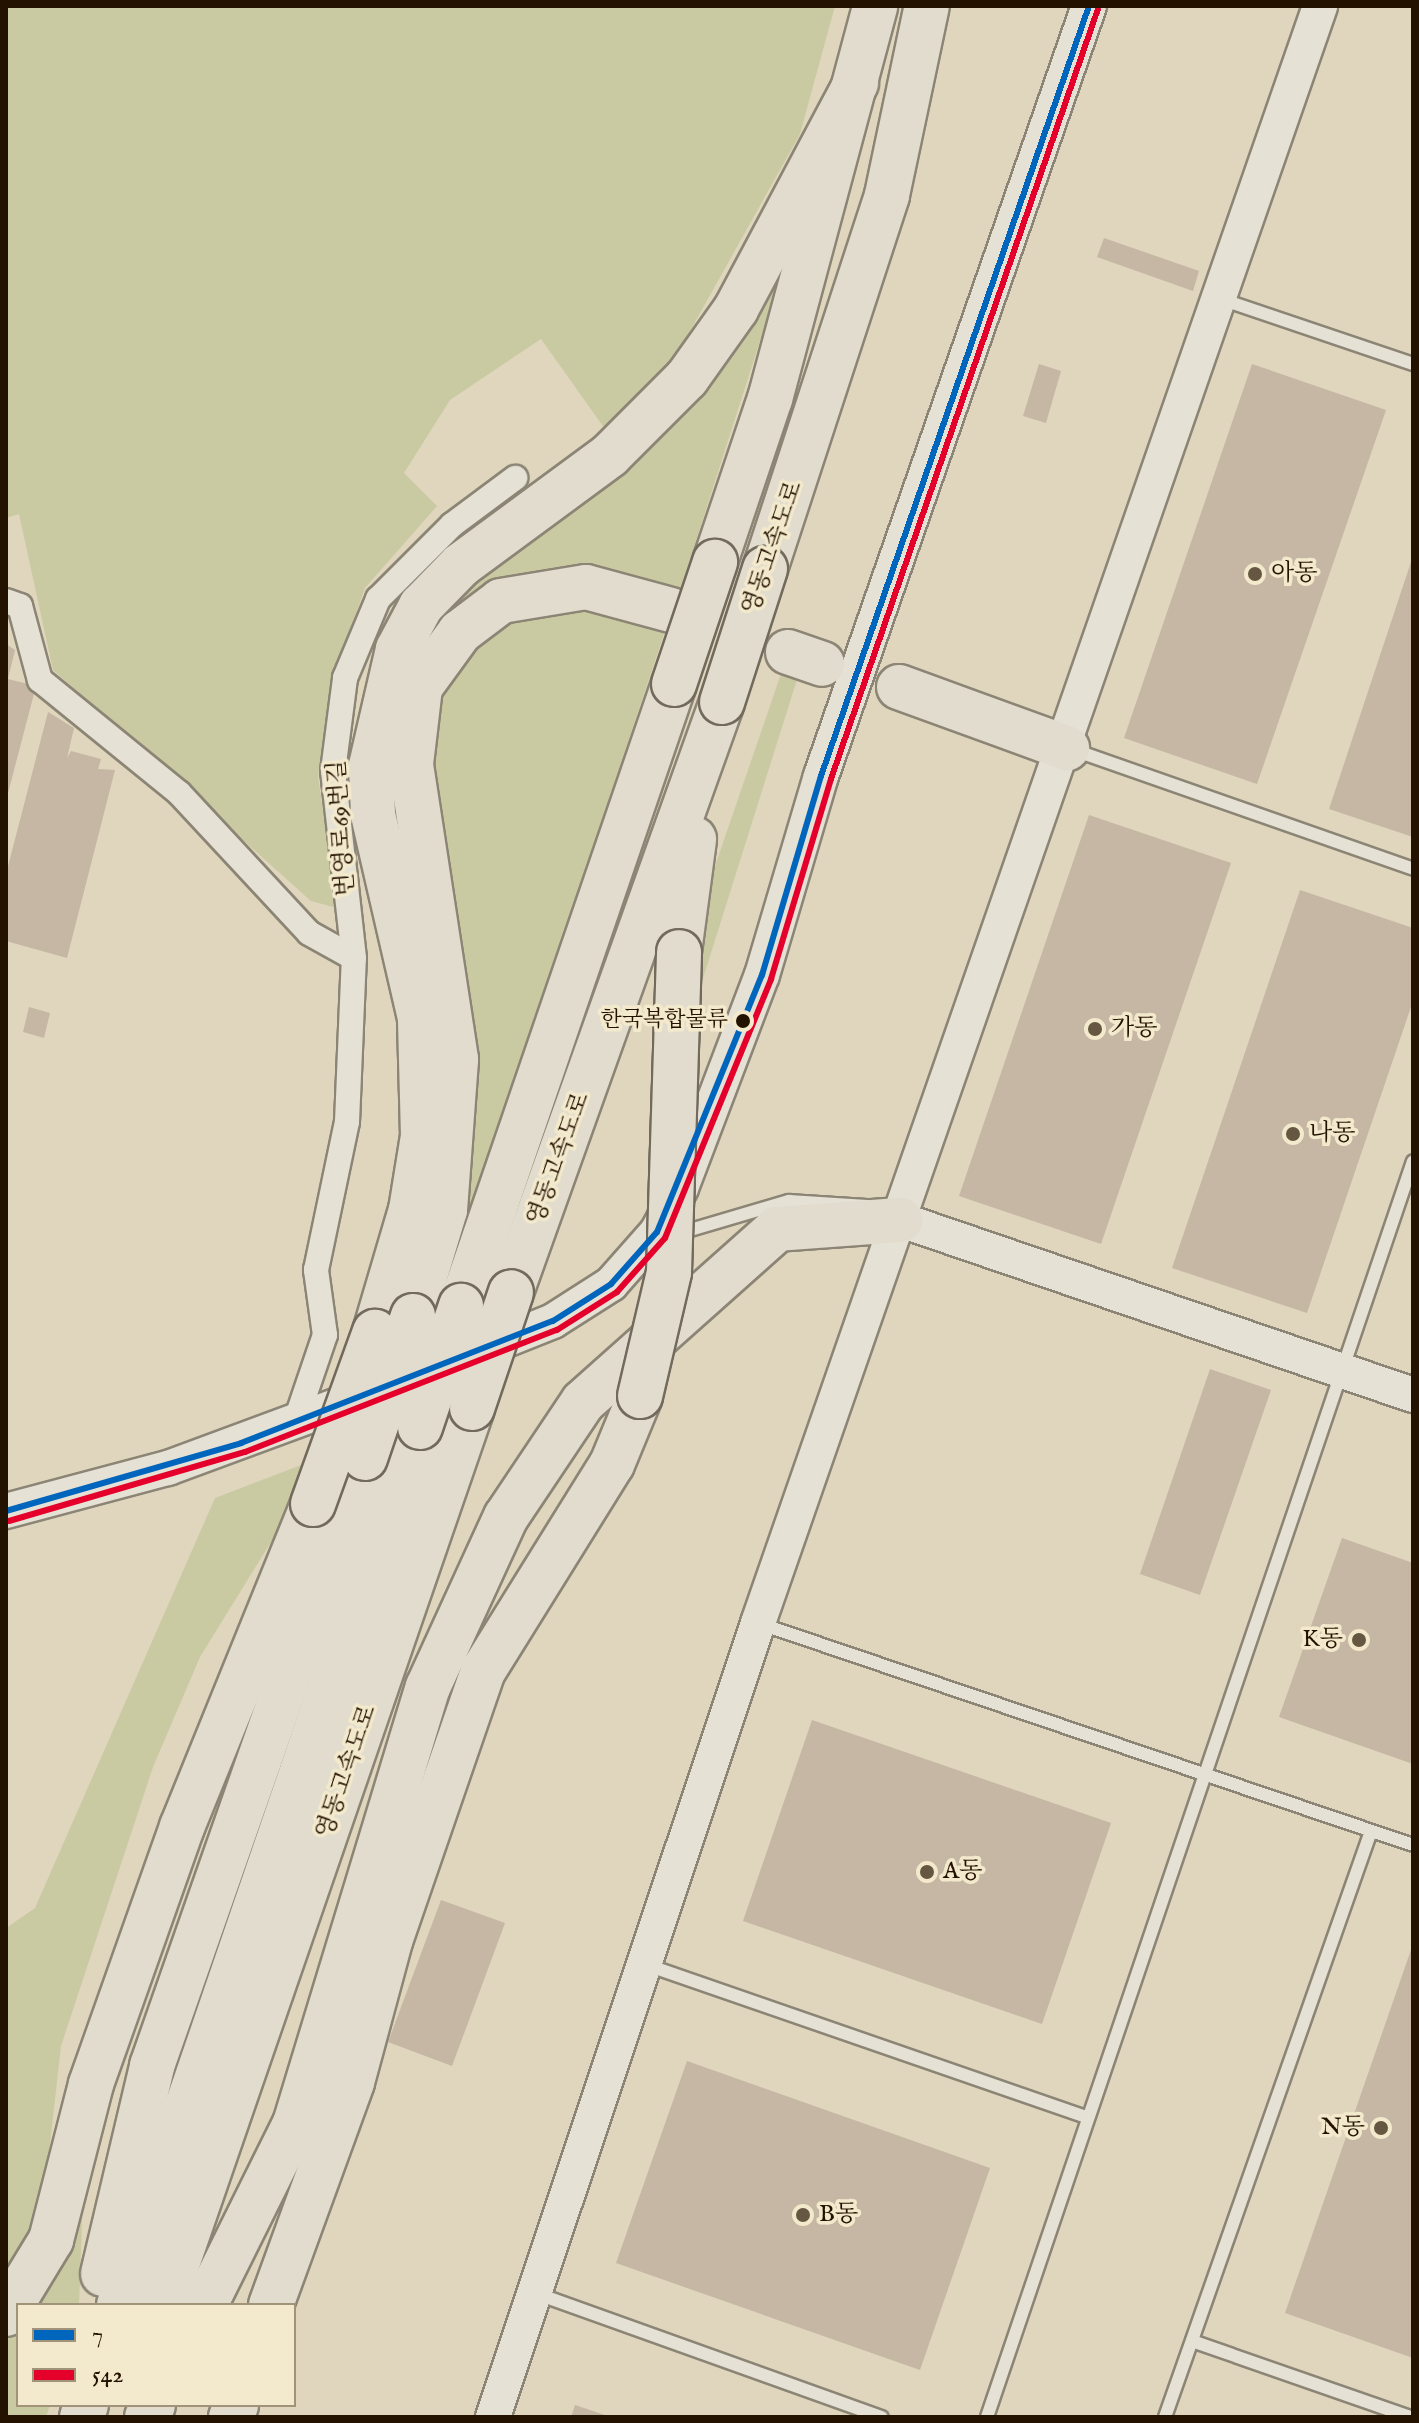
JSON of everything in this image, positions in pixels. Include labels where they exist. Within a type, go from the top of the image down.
[{"type":"highway","name":"영동고속도로","points":[[120,2303],[770,399],[875,6]]},
{"type":"highway","name":"영동고속도로","points":[[164,2303],[511,1292],[717,719],[887,195],[927,6]]},
{"type":"highway","points":[[95,2303],[152,2066],[365,1458],[394,1324],[423,1136],[420,1018],[372,782],[378,720],[398,649],[421,606],[461,565],[610,455],[687,378],[736,309],[856,83]]},
{"type":"highway","points":[[6,2314],[51,2240],[91,2084],[177,1841],[313,1504],[445,1210],[456,1059],[411,764],[420,687],[460,632],[501,601],[586,587],[671,610]]},
{"type":"highway","points":[[899,687],[1067,748]]},
{"type":"highway","points":[[272,2303],[352,2082],[390,1941],[483,1671],[612,1464],[640,1396],[669,1272],[679,952],[717,719]]},
{"type":"highway","points":[[206,2303],[295,2124],[407,1778],[428,1687],[506,1517],[583,1402],[777,1229],[901,1220]]},
{"type":"street","points":[[14,1504],[168,1468],[295,1423],[553,1321],[611,1284],[657,1232],[762,975],[821,776],[1089,6]]},
{"type":"street","points":[[493,2417],[758,1623],[1067,748],[1320,6]]},
{"type":"street","name":"번영로69번길","points":[[295,1423],[325,1335],[316,1270],[347,1122],[354,958],[333,771],[345,678],[378,599],[452,525],[515,478]]},
{"type":"street","points":[[6,601],[20,606],[40,680],[179,793],[309,933],[354,958]]},
{"type":"street","points":[[901,1220],[1413,1395]]},
{"type":"lane","points":[[1221,299],[1413,364]]},
{"type":"lane","points":[[1067,748],[1413,869]]},
{"type":"lane","points":[[987,2417],[1202,1774],[1413,1161]]},
{"type":"lane","points":[[657,1232],[686,1233],[812,1198],[851,1200],[901,1220]]},
{"type":"lane","points":[[758,1623],[1413,1845]]},
{"type":"lane","points":[[1165,2417],[1371,1831]]},
{"type":"lane","points":[[644,1964],[1087,2117]]},
{"type":"lane","points":[[535,2293],[882,2417]]},
{"type":"lane","points":[[1192,2341],[1410,2417]]},
{"type":"green space","points":[[6,6],[835,6],[800,134],[671,365],[605,429],[541,339],[450,400],[404,473],[437,506],[365,588],[333,677],[318,776],[337,908],[311,901],[53,670],[19,514],[6,518]]},
{"type":"green space","points":[[786,260],[677,600],[620,581],[425,643],[444,606]]},
{"type":"green space","points":[[543,601],[668,622],[451,1273],[443,1270],[424,760],[440,684],[502,614]]},
{"type":"green space","points":[[784,665],[800,670],[683,1042],[713,872]]},
{"type":"green space","points":[[304,1464],[292,1508],[200,1657],[153,1767],[61,2046],[41,2224],[6,2293],[6,1928],[35,1908],[215,1498]]},
{"type":"green space","points":[[83,2194],[79,2303],[25,2303]]},
{"type":"green space","points":[[16,2318],[16,2407],[49,2407],[46,2417],[6,2417],[6,2331]]},
{"type":"building","points":[[1104,238],[1199,271],[1193,291],[1097,257]]},
{"type":"building","points":[[1039,364],[1061,371],[1046,423],[1023,416]]},
{"type":"building","name":"아동","points":[[1252,364],[1386,410],[1257,784],[1124,738]]},
{"type":"building","points":[[1413,560],[1413,837],[1329,809]]},
{"type":"building","points":[[6,644],[15,650],[8,679],[36,686],[7,797]]},
{"type":"building","points":[[48,712],[74,728],[67,758],[71,751],[101,759],[98,769],[115,770],[67,958],[6,941],[6,874]]},
{"type":"building","name":"가동","points":[[1089,815],[1231,863],[1101,1244],[959,1196]]},
{"type":"building","name":"나동","points":[[1300,890],[1413,928],[1413,1001],[1307,1313],[1172,1268]]},
{"type":"building","points":[[29,1007],[50,1013],[44,1038],[23,1032]]},
{"type":"building","points":[[1210,1369],[1271,1390],[1200,1595],[1140,1574]]},
{"type":"building","name":"K동","points":[[1342,1538],[1413,1563],[1413,1764],[1279,1717]]},
{"type":"building","name":"A동","points":[[812,1720],[1111,1823],[1042,2024],[743,1921]]},
{"type":"building","points":[[441,1900],[505,1923],[452,2066],[388,2042]]},
{"type":"building","name":"N동","points":[[1413,1944],[1413,2358],[1285,2313]]},
{"type":"building","name":"B동","points":[[687,2061],[990,2168],[920,2370],[616,2263]]},
{"type":"building","points":[[575,2405],[608,2416],[608,2417],[571,2417]]},
{"type":"transit line","name":"7","points":[[6,1511],[241,1443],[553,1321],[611,1284],[657,1232],[762,975],[821,776],[1089,6]]},
{"type":"transit line","name":"542","points":[[9,1521],[245,1452],[557,1330],[617,1292],[665,1238],[771,979],[831,779],[1098,9]]},
{"type":"place","name":"아동","points":[[1255,574]]},
{"type":"place","name":"한국복합물류","points":[[743,1021]]},
{"type":"place","name":"가동","points":[[1095,1029]]},
{"type":"place","name":"나동","points":[[1293,1134]]},
{"type":"place","name":"K동","points":[[1359,1640]]},
{"type":"place","name":"A동","points":[[927,1872]]},
{"type":"place","name":"N동","points":[[1381,2128]]},
{"type":"place","name":"B동","points":[[803,2215]]}]
